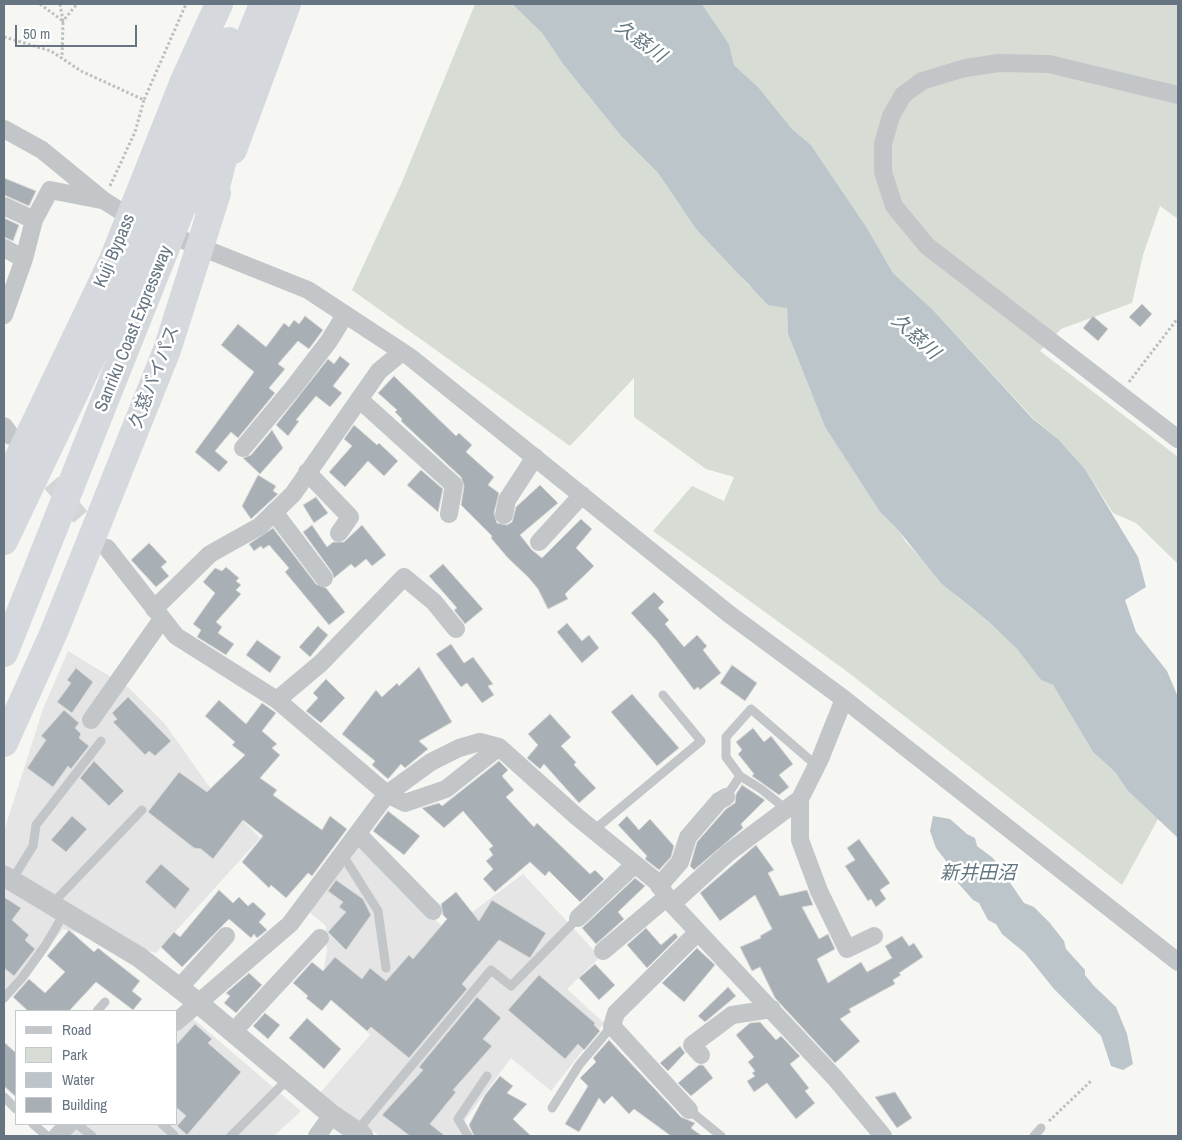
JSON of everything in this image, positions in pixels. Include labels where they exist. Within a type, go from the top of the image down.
[{"type":"highway","name":"Kuji Bypass","points":[[4,494],[18,459],[135,268],[184,81],[219,4]]},
{"type":"highway","name":"Sanriku Coast Expressway","points":[[4,653],[135,268],[263,4]]},
{"type":"highway","points":[[208,214],[239,96],[268,4]]},
{"type":"highway","name":"久慈バイパス","points":[[4,743],[54,632],[167,350],[208,214],[287,4]]},
{"type":"highway","points":[[4,541],[135,268],[164,183],[241,15]]},
{"type":"highway","name":"Sanriku Coast Expressway","points":[[4,628],[23,593]]},
{"type":"street","points":[[1178,95],[1049,64],[999,63],[965,68],[922,81],[903,95],[891,116],[883,144],[883,172],[894,206],[927,246],[1178,439]]},
{"type":"street","points":[[4,129],[42,150],[104,200],[132,219],[308,290],[402,352],[536,457],[728,614],[844,699],[1178,962]]},
{"type":"street","points":[[4,315],[24,259],[34,220],[50,190],[104,200]]},
{"type":"street","points":[[4,206],[34,220]]},
{"type":"street","points":[[4,248],[24,259]]},
{"type":"street","points":[[243,448],[329,341],[345,314]]},
{"type":"street","points":[[91,720],[158,614],[210,554],[260,526],[293,494],[379,371],[402,352]]},
{"type":"street","points":[[359,399],[454,485],[449,514]]},
{"type":"street","points":[[504,515],[507,500],[536,457]]},
{"type":"street","points":[[307,472],[350,517],[339,533]]},
{"type":"street","points":[[539,542],[582,495]]},
{"type":"street","points":[[274,512],[324,578]]},
{"type":"street","points":[[107,548],[176,636],[277,700],[387,794],[405,803],[446,789],[499,747]]},
{"type":"street","points":[[277,700],[321,663],[404,577],[434,602],[456,629]]},
{"type":"street","points":[[603,951],[666,896],[728,853],[800,799],[817,766],[844,699]]},
{"type":"street","points":[[178,1020],[290,924],[387,794],[431,762],[459,748],[480,742],[499,747],[635,864],[835,1078],[883,1136]]},
{"type":"street","points":[[666,896],[688,837],[719,802],[726,797]]},
{"type":"street","points":[[800,799],[800,840],[819,892],[847,949],[874,936]]},
{"type":"street","points":[[358,834],[434,911]]},
{"type":"street","points":[[578,918],[635,864]]},
{"type":"street","points":[[8,878],[139,957],[197,1002],[332,1115],[360,1134]]},
{"type":"street","points":[[689,1110],[612,1026],[616,1013],[698,932]]},
{"type":"street","points":[[179,988],[226,936]]},
{"type":"street","points":[[233,1032],[320,938]]},
{"type":"street","points":[[701,1055],[692,1045],[732,1015],[772,1009]]},
{"type":"street","points":[[317,1136],[332,1115]]},
{"type":"street","points":[[57,1136],[68,1125]]},
{"type":"lane","points":[[594,830],[701,741],[663,695]]},
{"type":"lane","points":[[786,809],[761,789],[740,776],[726,757],[726,737],[751,709],[817,766]]},
{"type":"lane","points":[[8,878],[33,846],[36,825],[101,741]]},
{"type":"lane","points":[[726,797],[740,776]]},
{"type":"lane","points":[[4,998],[22,978],[45,946],[58,908],[142,810]]},
{"type":"lane","points":[[342,854],[378,910],[386,968]]},
{"type":"lane","points":[[360,1134],[491,970],[511,986],[578,918]]},
{"type":"lane","points":[[98,1010],[105,1002]]},
{"type":"lane","points":[[552,1108],[579,1065],[612,1026]]},
{"type":"lane","points":[[468,1136],[458,1119],[488,1076]]},
{"type":"lane","points":[[231,1136],[288,1078]]},
{"type":"lane","points":[[4,1097],[15,1108]]},
{"type":"lane","points":[[689,1110],[721,1136]]},
{"type":"lane","points":[[34,1125],[46,1136]]},
{"type":"lane","points":[[78,1125],[92,1136]]},
{"type":"lane","points":[[163,1125],[174,1135]]},
{"type":"lane","points":[[1034,1136],[1041,1128]]},
{"type":"path","points":[[40,4],[63,21]]},
{"type":"path","points":[[60,4],[63,21],[62,59]]},
{"type":"path","points":[[63,21],[77,4]]},
{"type":"path","points":[[104,200],[135,132],[144,100],[186,4]]},
{"type":"path","points":[[4,37],[51,51],[80,72],[144,100]]},
{"type":"path","points":[[1120,394],[1178,318]]},
{"type":"path","points":[[1041,1128],[1092,1080]]},
{"type":"shaded area","points":[[68,651],[129,688],[165,724],[208,785],[260,838],[156,953],[63,929],[4,1005],[4,831],[43,709]]},
{"type":"shaded area","points":[[358,844],[447,931],[523,874],[600,957],[567,989],[604,1023],[551,1091],[511,1058],[465,1120],[464,1136],[380,1136],[319,1094],[370,1035],[321,983],[327,952],[326,926],[307,910]]},
{"type":"shaded area","points":[[191,1017],[301,1111],[274,1136],[64,1136],[75,1125],[178,1125],[178,1028]]},
{"type":"green space","points":[[475,4],[512,4],[542,33],[563,64],[621,136],[658,173],[696,229],[730,263],[749,286],[787,308],[788,334],[825,427],[880,512],[960,599],[989,622],[1017,649],[1041,680],[1053,685],[1093,752],[1115,772],[1128,791],[1158,819],[1122,885],[845,670],[653,531],[692,486],[724,501],[734,477],[706,469],[634,417],[634,378],[570,446],[352,290],[402,182]]},
{"type":"green space","points":[[702,4],[1178,4],[1178,219],[1160,206],[1143,255],[1132,303],[1061,329],[1040,351],[1178,457],[1178,564],[1136,523],[1113,513],[1085,469],[1058,439],[1034,419],[933,310],[893,273],[867,228],[811,145],[792,129],[759,88],[734,65],[729,44]]},
{"type":"water","name":"久慈川","points":[[512,4],[702,4],[729,44],[734,65],[759,88],[792,129],[811,145],[867,228],[893,273],[933,310],[1033,419],[1058,439],[1085,469],[1138,557],[1146,587],[1125,600],[1136,632],[1167,671],[1178,697],[1178,838],[1128,791],[1115,772],[1093,752],[1053,685],[1041,680],[1017,649],[989,622],[941,583],[899,531],[880,512],[825,427],[788,334],[787,308],[768,305],[696,229],[658,173],[621,136],[563,64],[542,33]]},
{"type":"water","name":"新井田沼","points":[[933,816],[950,819],[967,834],[975,838],[977,846],[993,858],[1024,903],[1034,907],[1049,922],[1064,941],[1066,949],[1085,970],[1085,975],[1116,1007],[1127,1034],[1133,1064],[1123,1070],[1111,1066],[1101,1036],[1054,989],[1025,953],[1002,934],[996,924],[988,920],[979,903],[973,900],[958,883],[950,866],[936,848],[930,831]]},
{"type":"building","points":[[4,178],[36,191],[29,206],[4,195]]},
{"type":"building","points":[[4,218],[19,225],[13,241],[4,237]]},
{"type":"building","points":[[1142,304],[1152,314],[1140,327],[1129,317]]},
{"type":"building","points":[[305,316],[323,330],[309,349],[298,341],[278,364],[285,369],[269,388],[275,393],[238,438],[231,432],[215,451],[228,462],[219,472],[195,452],[254,372],[221,345],[238,324],[266,347],[284,323],[289,327],[294,320],[299,324]]},
{"type":"building","points":[[1093,316],[1108,329],[1098,341],[1083,328]]},
{"type":"building","points":[[340,356],[350,364],[333,386],[342,393],[330,407],[316,396],[296,420],[299,421],[288,436],[276,425],[328,359],[334,364]]},
{"type":"building","points":[[394,376],[456,436],[459,433],[472,445],[466,452],[494,477],[488,485],[499,493],[494,513],[497,523],[507,525],[512,522],[516,507],[540,485],[558,503],[520,535],[532,550],[542,558],[581,519],[592,529],[576,548],[594,566],[565,594],[568,599],[548,609],[538,589],[529,578],[507,557],[491,538],[492,536],[461,505],[464,486],[461,477],[401,421],[402,419],[395,412],[397,410],[378,393]]},
{"type":"building","points":[[354,425],[377,445],[379,443],[398,461],[384,476],[368,461],[345,487],[329,472],[352,446],[344,439]]},
{"type":"building","points":[[272,430],[283,448],[260,474],[243,458],[251,455]]},
{"type":"building","points":[[421,470],[443,489],[438,512],[407,485]]},
{"type":"building","points":[[258,475],[276,486],[273,491],[278,494],[251,519],[242,506]]},
{"type":"building","points":[[316,497],[328,513],[314,523],[303,505]]},
{"type":"building","points":[[312,525],[327,547],[333,542],[344,542],[362,525],[386,555],[372,566],[366,559],[355,568],[351,564],[334,578],[332,572],[303,532]]},
{"type":"building","points":[[273,528],[316,584],[326,588],[345,612],[329,625],[285,572],[289,568],[269,545],[263,549],[261,546],[254,551],[249,544]]},
{"type":"building","points":[[149,543],[167,562],[161,567],[169,576],[156,587],[131,560]]},
{"type":"building","points":[[443,564],[483,609],[465,624],[454,610],[457,608],[429,576]]},
{"type":"building","points":[[226,567],[239,578],[236,581],[241,585],[236,590],[241,594],[216,622],[222,627],[218,633],[234,644],[226,655],[197,637],[201,630],[193,624],[215,593],[203,582],[215,568],[222,571]]},
{"type":"building","points":[[654,592],[664,602],[658,608],[669,620],[665,624],[684,647],[697,635],[707,646],[703,650],[721,673],[700,690],[698,687],[694,690],[656,640],[631,613]]},
{"type":"building","points":[[567,623],[582,641],[589,635],[599,648],[582,663],[557,632]]},
{"type":"building","points":[[318,626],[328,635],[310,657],[299,647]]},
{"type":"building","points":[[257,640],[281,657],[270,673],[246,655]]},
{"type":"building","points":[[451,644],[464,663],[473,657],[493,684],[488,686],[494,695],[482,703],[467,683],[461,687],[436,654]]},
{"type":"building","points":[[732,665],[757,683],[745,701],[720,683]]},
{"type":"building","points":[[419,667],[452,722],[419,741],[428,749],[405,768],[401,764],[388,779],[372,765],[375,761],[342,734],[376,690],[382,697],[397,683],[399,686]]},
{"type":"building","points":[[76,668],[93,682],[72,713],[57,702],[71,683],[67,680]]},
{"type":"building","points":[[326,679],[345,698],[321,723],[306,711],[318,698],[313,693]]},
{"type":"building","points":[[632,694],[679,748],[657,766],[611,712]]},
{"type":"building","points":[[128,697],[171,741],[155,756],[149,751],[145,755],[113,722],[117,719],[112,713]]},
{"type":"building","points":[[219,700],[246,724],[262,703],[276,713],[262,731],[277,744],[272,748],[280,755],[260,778],[277,790],[273,795],[322,830],[330,816],[347,829],[312,876],[308,873],[286,898],[271,885],[269,888],[242,862],[263,836],[243,820],[213,859],[201,849],[194,848],[148,812],[179,772],[207,792],[245,755],[232,745],[235,742],[205,716]]},
{"type":"building","points":[[64,710],[79,723],[75,728],[81,734],[79,738],[89,746],[71,769],[68,766],[53,787],[27,768],[46,740],[41,736]]},
{"type":"building","points":[[550,714],[571,737],[561,746],[576,762],[574,765],[596,788],[579,803],[544,764],[540,769],[527,758],[538,745],[528,734]]},
{"type":"building","points":[[753,728],[764,742],[771,736],[793,764],[779,775],[789,787],[779,795],[752,776],[754,774],[738,754],[742,750],[736,742]]},
{"type":"building","points":[[94,761],[124,791],[109,806],[80,778]]},
{"type":"building","points":[[499,761],[508,770],[502,776],[514,790],[506,797],[534,827],[537,823],[590,874],[595,870],[604,879],[580,902],[549,871],[545,876],[530,862],[495,892],[483,879],[493,869],[486,861],[493,855],[489,849],[493,846],[463,811],[444,828],[422,808],[439,803],[442,806]]},
{"type":"building","points":[[742,785],[765,800],[741,824],[743,828],[694,870],[690,866],[697,842],[726,809],[735,803],[736,794]]},
{"type":"building","points":[[388,811],[420,836],[404,855],[373,831]]},
{"type":"building","points":[[72,816],[87,829],[66,852],[51,840]]},
{"type":"building","points":[[627,816],[639,830],[650,819],[674,846],[671,857],[659,870],[645,859],[647,856],[618,825]]},
{"type":"building","points":[[859,839],[890,883],[880,890],[886,899],[876,907],[871,899],[868,901],[845,866],[855,860],[847,848]]},
{"type":"building","points":[[756,845],[774,870],[768,873],[780,896],[807,890],[813,905],[802,907],[819,939],[828,934],[835,949],[817,959],[828,983],[861,962],[867,972],[892,958],[885,946],[902,936],[909,946],[914,943],[923,957],[899,973],[901,975],[893,980],[895,984],[849,1009],[851,1012],[840,1019],[860,1041],[835,1063],[775,998],[760,967],[752,971],[740,947],[761,938],[760,936],[772,929],[755,895],[720,921],[700,893]]},
{"type":"building","points":[[161,864],[190,889],[175,909],[145,882]]},
{"type":"building","points":[[635,878],[645,886],[618,912],[624,919],[596,944],[582,928]]},
{"type":"building","points":[[336,880],[363,899],[371,915],[346,950],[328,932],[346,912],[339,907],[343,902],[328,891]]},
{"type":"building","points":[[219,890],[233,903],[239,897],[248,906],[253,902],[266,914],[259,922],[267,930],[257,938],[254,934],[251,938],[229,919],[182,967],[161,947],[174,932],[180,937]]},
{"type":"building","points":[[456,892],[479,921],[492,900],[546,933],[530,958],[499,940],[462,984],[467,989],[409,1058],[371,1027],[367,1031],[331,1000],[322,1011],[306,998],[308,996],[293,983],[312,962],[323,971],[335,957],[362,979],[370,968],[386,981],[409,955],[413,959],[447,919],[443,915],[441,904]]},
{"type":"building","points":[[4,897],[21,908],[12,920],[29,935],[25,940],[35,949],[14,976],[4,968]]},
{"type":"building","points":[[646,928],[661,945],[675,933],[678,937],[647,968],[627,945]]},
{"type":"building","points":[[69,930],[94,952],[98,948],[140,981],[132,991],[142,999],[133,1010],[96,982],[70,1010],[27,1010],[13,997],[29,979],[45,993],[65,972],[47,956]]},
{"type":"building","points":[[697,948],[715,965],[684,1002],[662,983]]},
{"type":"building","points":[[595,964],[615,985],[599,1000],[579,978]]},
{"type":"building","points":[[249,973],[262,985],[236,1013],[224,1003],[230,996],[226,993]]},
{"type":"building","points":[[539,975],[595,1023],[594,1025],[600,1031],[584,1050],[578,1044],[565,1059],[508,1010]]},
{"type":"building","points":[[728,987],[736,996],[705,1022],[698,1016]]},
{"type":"building","points":[[477,997],[501,1018],[483,1039],[492,1046],[453,1090],[456,1092],[430,1124],[445,1136],[410,1136],[382,1115],[423,1070],[419,1067]]},
{"type":"building","points":[[265,1013],[280,1025],[268,1039],[253,1026]]},
{"type":"building","points":[[307,1018],[341,1049],[324,1069],[289,1038]]},
{"type":"building","points":[[760,1022],[776,1040],[781,1036],[800,1056],[790,1064],[809,1088],[805,1091],[815,1103],[796,1119],[767,1083],[754,1092],[747,1081],[755,1076],[752,1073],[755,1071],[748,1062],[754,1057],[736,1035],[750,1023]]},
{"type":"building","points":[[195,1024],[212,1039],[208,1043],[241,1072],[187,1135],[177,1126],[186,1116],[178,1109],[178,1043]]},
{"type":"building","points":[[609,1040],[681,1117],[695,1123],[691,1128],[702,1136],[671,1136],[634,1109],[629,1114],[612,1096],[604,1104],[599,1098],[579,1132],[565,1124],[588,1086],[580,1078],[596,1062],[593,1058]]},
{"type":"building","points":[[4,1042],[15,1052],[15,1096],[4,1086]]},
{"type":"building","points":[[680,1046],[685,1053],[668,1071],[660,1063]]},
{"type":"building","points":[[699,1065],[703,1065],[713,1078],[691,1096],[678,1083]]},
{"type":"building","points":[[500,1076],[513,1086],[507,1093],[527,1104],[513,1119],[531,1136],[474,1136],[469,1125],[485,1095]]},
{"type":"building","points":[[895,1092],[912,1118],[897,1128],[875,1097]]},
{"type":"tunnel","points":[[34,462],[98,538]]}]
